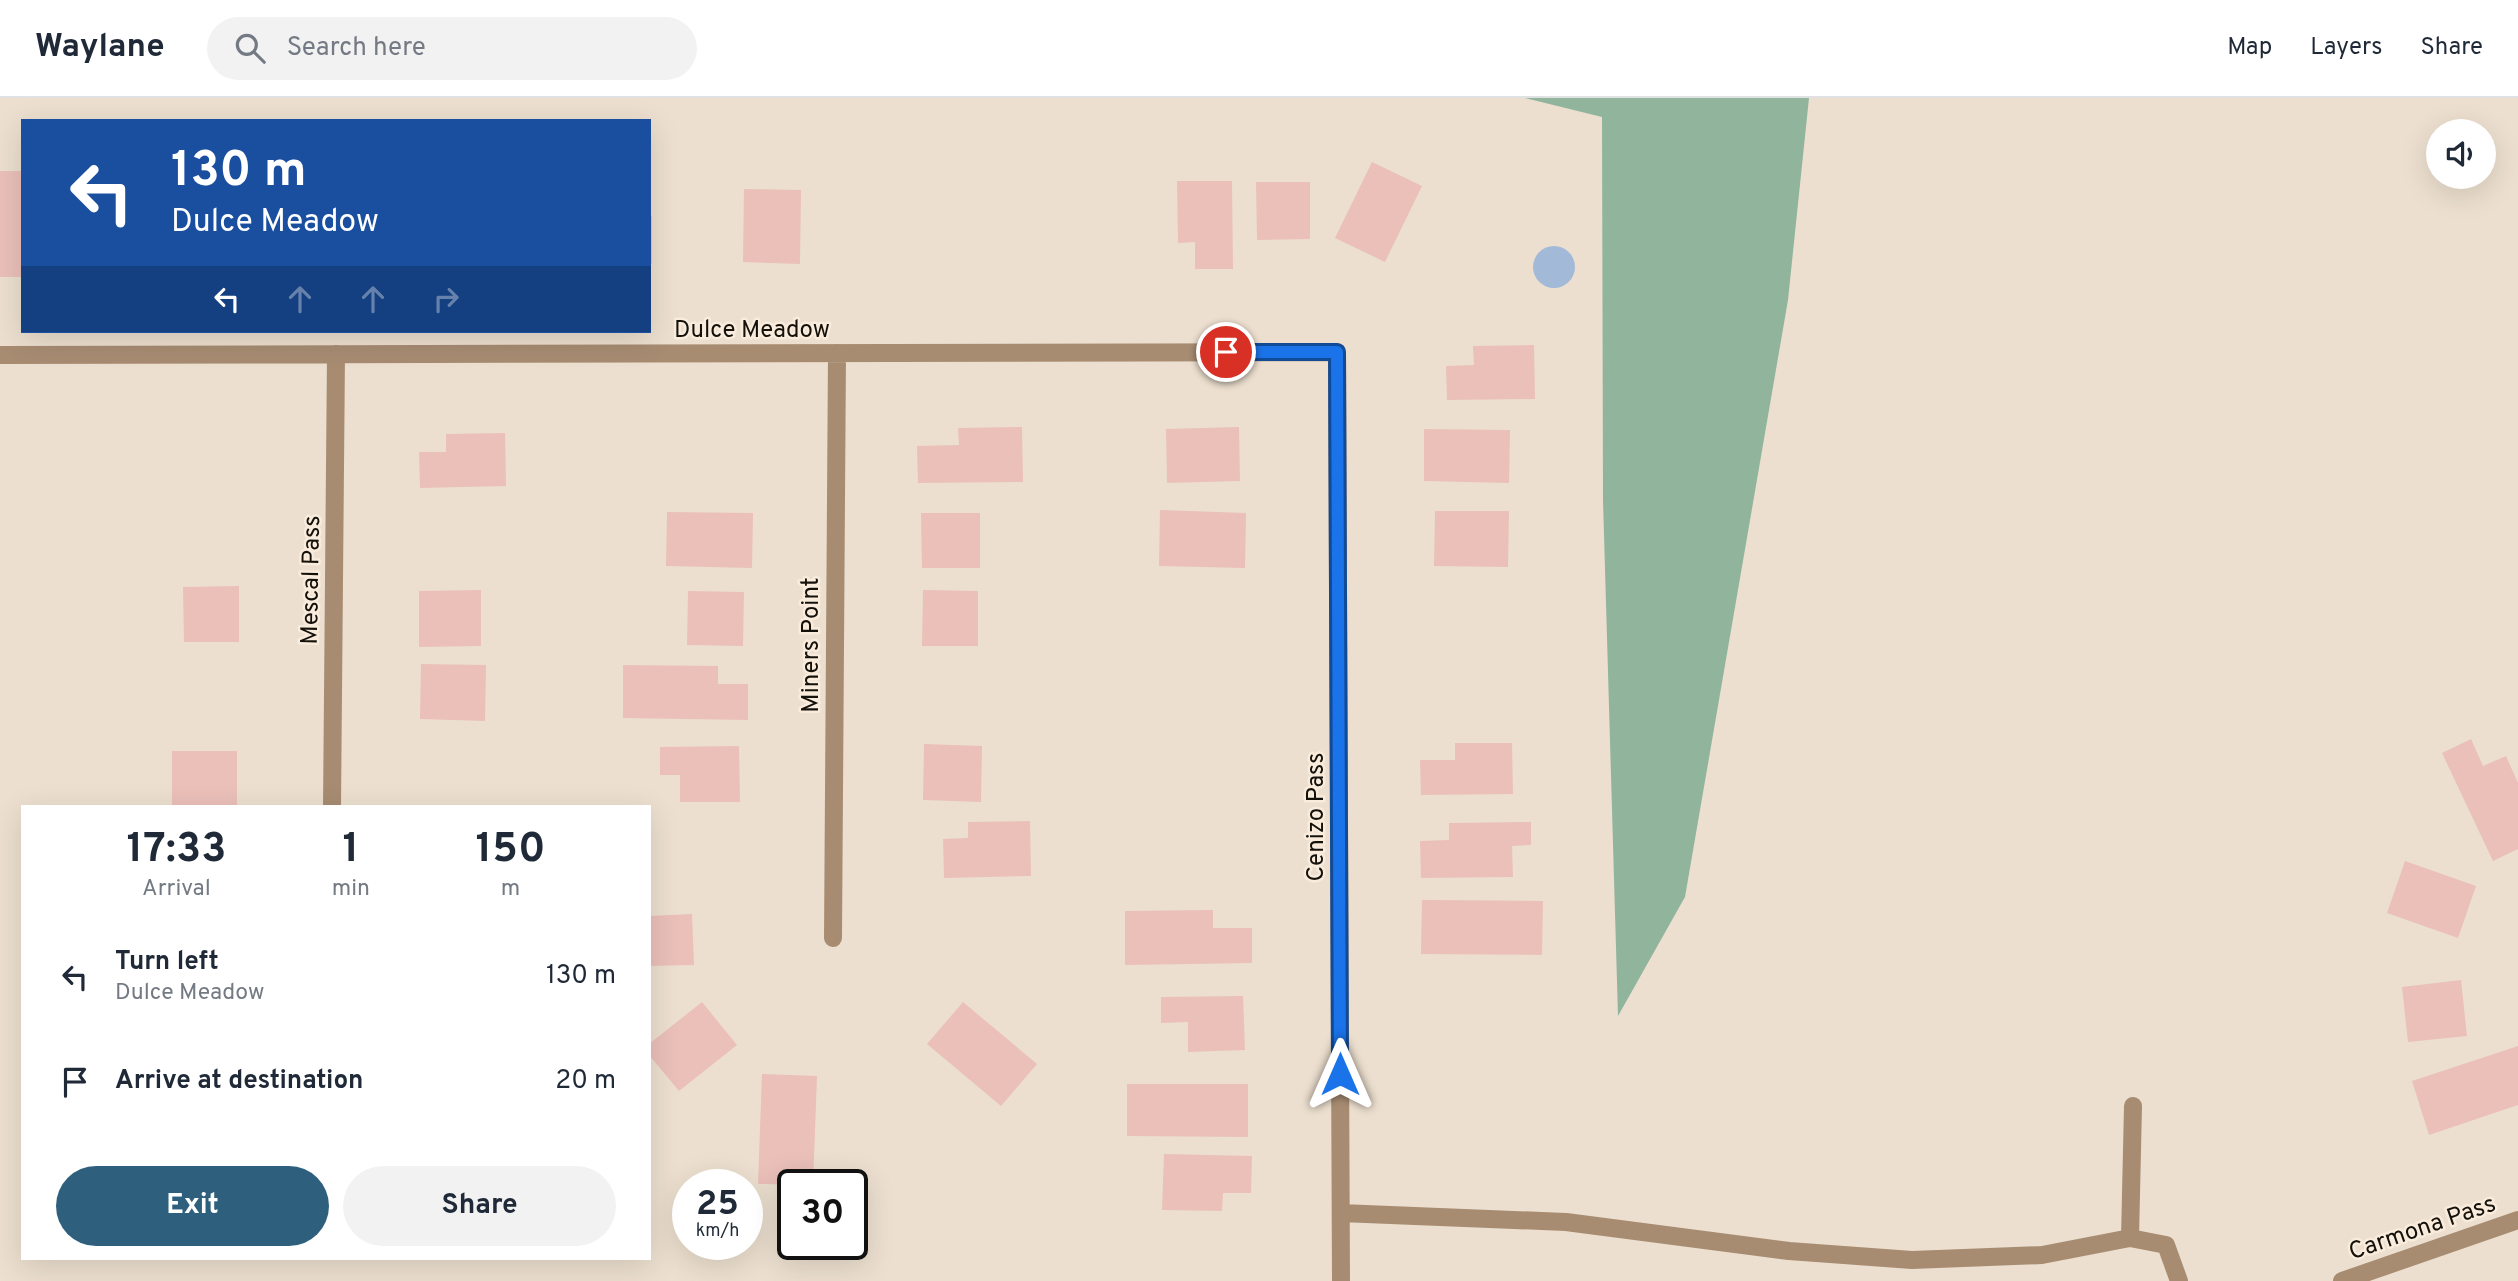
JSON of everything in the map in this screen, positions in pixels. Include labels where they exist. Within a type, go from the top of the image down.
[{"type":"street","name":"Dulce Meadow","points":[[0,355],[1337,352]]},
{"type":"street","name":"Cenizo Pass","points":[[1337,352],[1341,1281]]},
{"type":"street","name":"Miners Point","points":[[833,938],[836,353]]},
{"type":"street","name":"Mescal Pass","points":[[332,805],[337,354]]},
{"type":"street","points":[[2130,1238],[2133,1106]]},
{"type":"street","points":[[1341,1213],[1566,1222],[1789,1251],[1912,1261],[2042,1255],[2130,1238],[2166,1245],[2179,1281]]},
{"type":"street","name":"Carmona Pass","points":[[2342,1281],[2518,1220]]},
{"type":"green space","points":[[1525,98],[1809,98],[1788,300],[1685,897],[1618,1016],[1603,500],[1602,117]]},
{"type":"water","points":[[1554,246],[1569,252],[1575,267],[1569,282],[1554,288],[1539,282],[1533,267],[1539,252]]},
{"type":"building","points":[[1372,162],[1422,186],[1385,262],[1335,238]]},
{"type":"building","points":[[0,171],[21,171],[21,277],[0,277]]},
{"type":"building","points":[[1177,181],[1232,181],[1233,269],[1195,269],[1195,242],[1178,243]]},
{"type":"building","points":[[1256,182],[1310,182],[1310,239],[1257,240]]},
{"type":"building","points":[[744,189],[801,190],[800,264],[743,262]]},
{"type":"building","points":[[651,216],[652,216],[651,264]]},
{"type":"building","points":[[1534,345],[1535,399],[1447,400],[1446,366],[1474,365],[1473,346]]},
{"type":"building","points":[[1022,427],[1023,482],[918,483],[917,446],[959,445],[958,428]]},
{"type":"building","points":[[1239,427],[1240,481],[1167,483],[1166,429]]},
{"type":"building","points":[[1424,429],[1510,430],[1509,483],[1424,481]]},
{"type":"building","points":[[505,433],[506,486],[420,488],[419,452],[446,452],[446,434]]},
{"type":"building","points":[[1160,510],[1246,513],[1245,568],[1159,566]]},
{"type":"building","points":[[1435,511],[1509,511],[1508,567],[1434,566]]},
{"type":"building","points":[[667,512],[753,513],[752,568],[666,566]]},
{"type":"building","points":[[921,513],[980,513],[980,568],[922,568]]},
{"type":"building","points":[[239,586],[239,642],[184,642],[183,587]]},
{"type":"building","points":[[481,590],[481,646],[419,647],[419,591]]},
{"type":"building","points":[[923,590],[978,591],[978,646],[922,646]]},
{"type":"building","points":[[688,591],[744,592],[743,646],[687,645]]},
{"type":"building","points":[[421,664],[486,665],[485,721],[420,719]]},
{"type":"building","points":[[623,665],[718,666],[718,684],[748,684],[748,720],[623,718]]},
{"type":"building","points":[[2471,739],[2483,766],[2506,756],[2518,783],[2518,849],[2493,861],[2442,753]]},
{"type":"building","points":[[1455,743],[1512,743],[1513,794],[1421,795],[1420,760],[1455,760]]},
{"type":"building","points":[[924,744],[982,746],[981,802],[923,800]]},
{"type":"building","points":[[739,746],[740,802],[680,802],[680,775],[660,775],[660,747]]},
{"type":"building","points":[[172,751],[237,751],[237,805],[172,805]]},
{"type":"building","points":[[1030,821],[1031,876],[944,878],[943,839],[968,838],[968,822]]},
{"type":"building","points":[[1531,822],[1531,845],[1512,846],[1513,877],[1421,878],[1420,841],[1449,840],[1449,823]]},
{"type":"building","points":[[2405,861],[2476,886],[2458,938],[2387,913]]},
{"type":"building","points":[[1422,900],[1543,901],[1542,955],[1421,954]]},
{"type":"building","points":[[1213,910],[1213,928],[1252,928],[1252,963],[1125,965],[1125,911]]},
{"type":"building","points":[[692,914],[694,965],[651,966],[651,916]]},
{"type":"building","points":[[2461,980],[2467,1036],[2408,1042],[2402,987]]},
{"type":"building","points":[[1243,996],[1245,1050],[1188,1052],[1188,1022],[1161,1023],[1161,997]]},
{"type":"building","points":[[702,1002],[737,1045],[679,1091],[651,1057],[651,1042]]},
{"type":"building","points":[[963,1002],[1037,1064],[1001,1106],[927,1044]]},
{"type":"building","points":[[2518,1046],[2518,1105],[2429,1135],[2412,1081]]},
{"type":"building","points":[[762,1074],[817,1076],[814,1169],[777,1169],[777,1184],[763,1184],[763,1169],[759,1169]]},
{"type":"building","points":[[1127,1084],[1248,1084],[1248,1137],[1127,1136]]},
{"type":"building","points":[[1164,1154],[1252,1156],[1251,1193],[1223,1193],[1222,1211],[1162,1210]]},
{"type":"route","points":[[1226,352],[1337,352],[1340,1074]]}]
